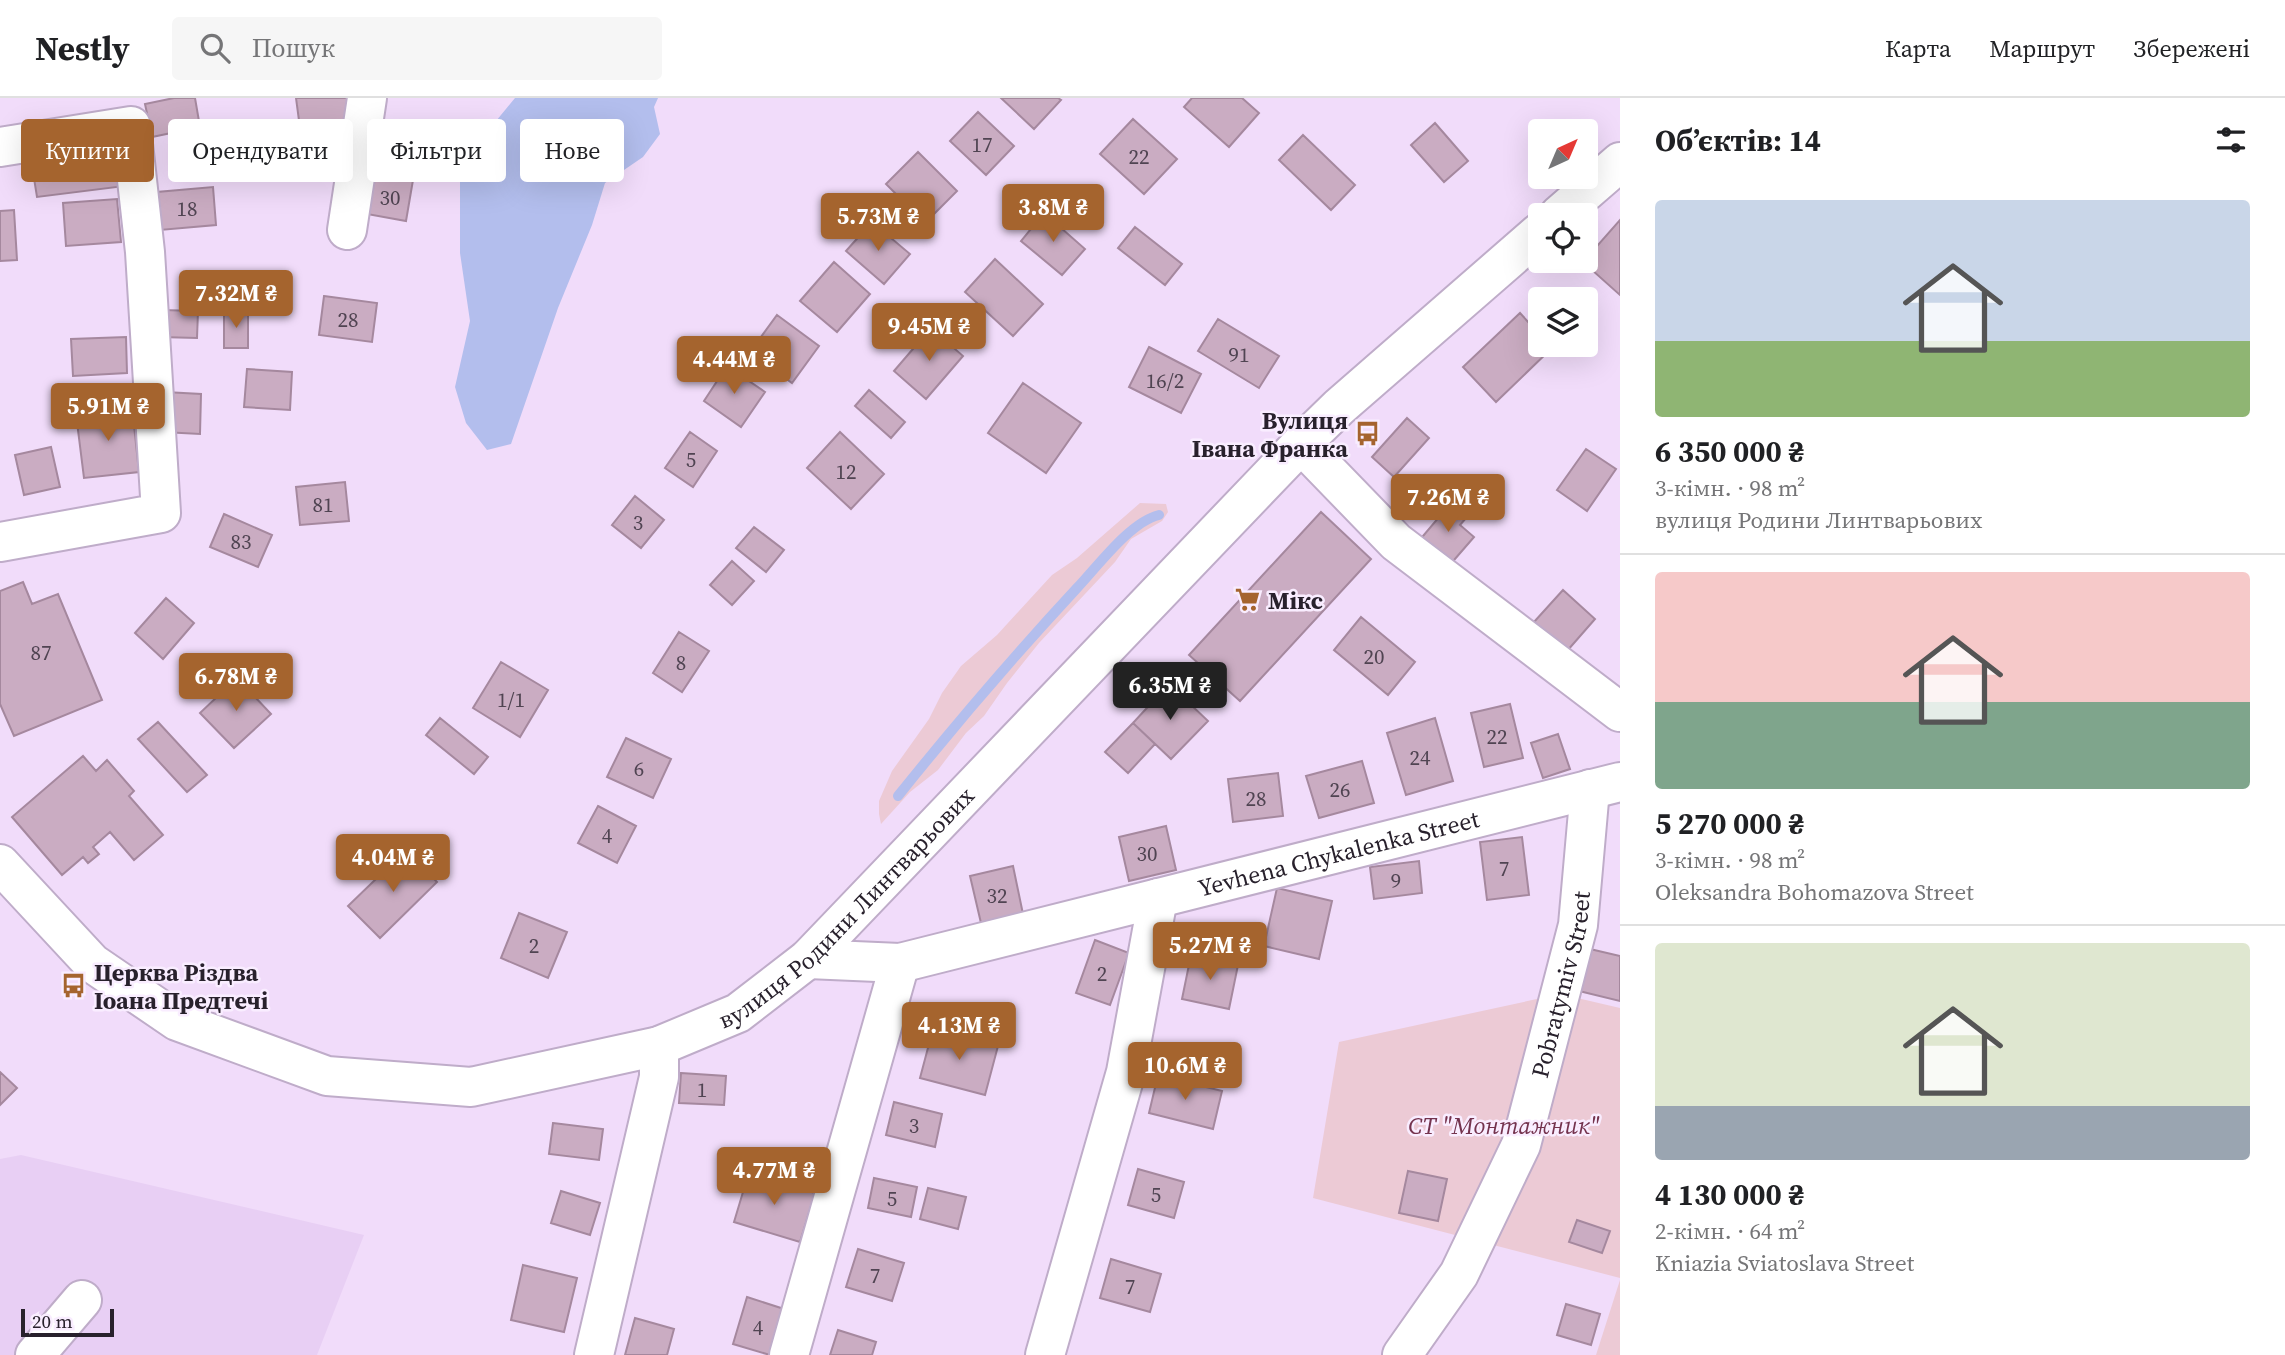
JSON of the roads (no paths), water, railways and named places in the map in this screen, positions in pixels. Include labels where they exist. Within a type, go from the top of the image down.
[{"type":"street","points":[[347,230],[367,98]]},
{"type":"street","points":[[0,147],[131,126],[145,252],[161,513],[0,542]]},
{"type":"street","points":[[1573,203],[1620,162]]},
{"type":"street","name":"вулиця Родини Линтварьових","points":[[0,864],[92,963],[177,1021],[327,1076],[471,1087],[659,1046],[738,1013],[808,959],[1301,444],[1339,407],[1528,242]]},
{"type":"street","points":[[1301,444],[1396,542],[1620,712]]},
{"type":"street","name":"Yevhena Chykalenka Street","points":[[808,959],[900,963],[1605,785]]},
{"type":"street","name":"Pobratymiv Street","points":[[1402,1355],[1459,1274],[1521,1145],[1578,925],[1605,785]]},
{"type":"street","points":[[1045,1355],[1126,1072],[1158,898]]},
{"type":"street","points":[[789,1355],[900,963]]},
{"type":"street","points":[[594,1355],[659,1077],[659,1046]]},
{"type":"street","points":[[35,1355],[82,1300]]},
{"type":"water","points":[[515,98],[658,98],[654,107],[660,134],[643,157],[624,170],[624,119],[520,119],[520,182],[606,182],[558,308],[511,444],[487,450],[466,423],[455,387],[470,321],[460,253],[460,182],[506,182],[506,119],[498,119]]},
{"type":"waterway","points":[[898,796],[1030,639],[1105,557],[1137,526],[1159,515]]},
{"type":"place","name":"Вулиця Івана Франка","points":[[1368,434]]},
{"type":"place","name":"Мікс","points":[[1248,600]]},
{"type":"place","name":"Церква Різдва Іоана Предтечі","points":[[74,986]]},
{"type":"park label","name":"СТ \"Монтажник\"","points":[[1504,1125]]}]
